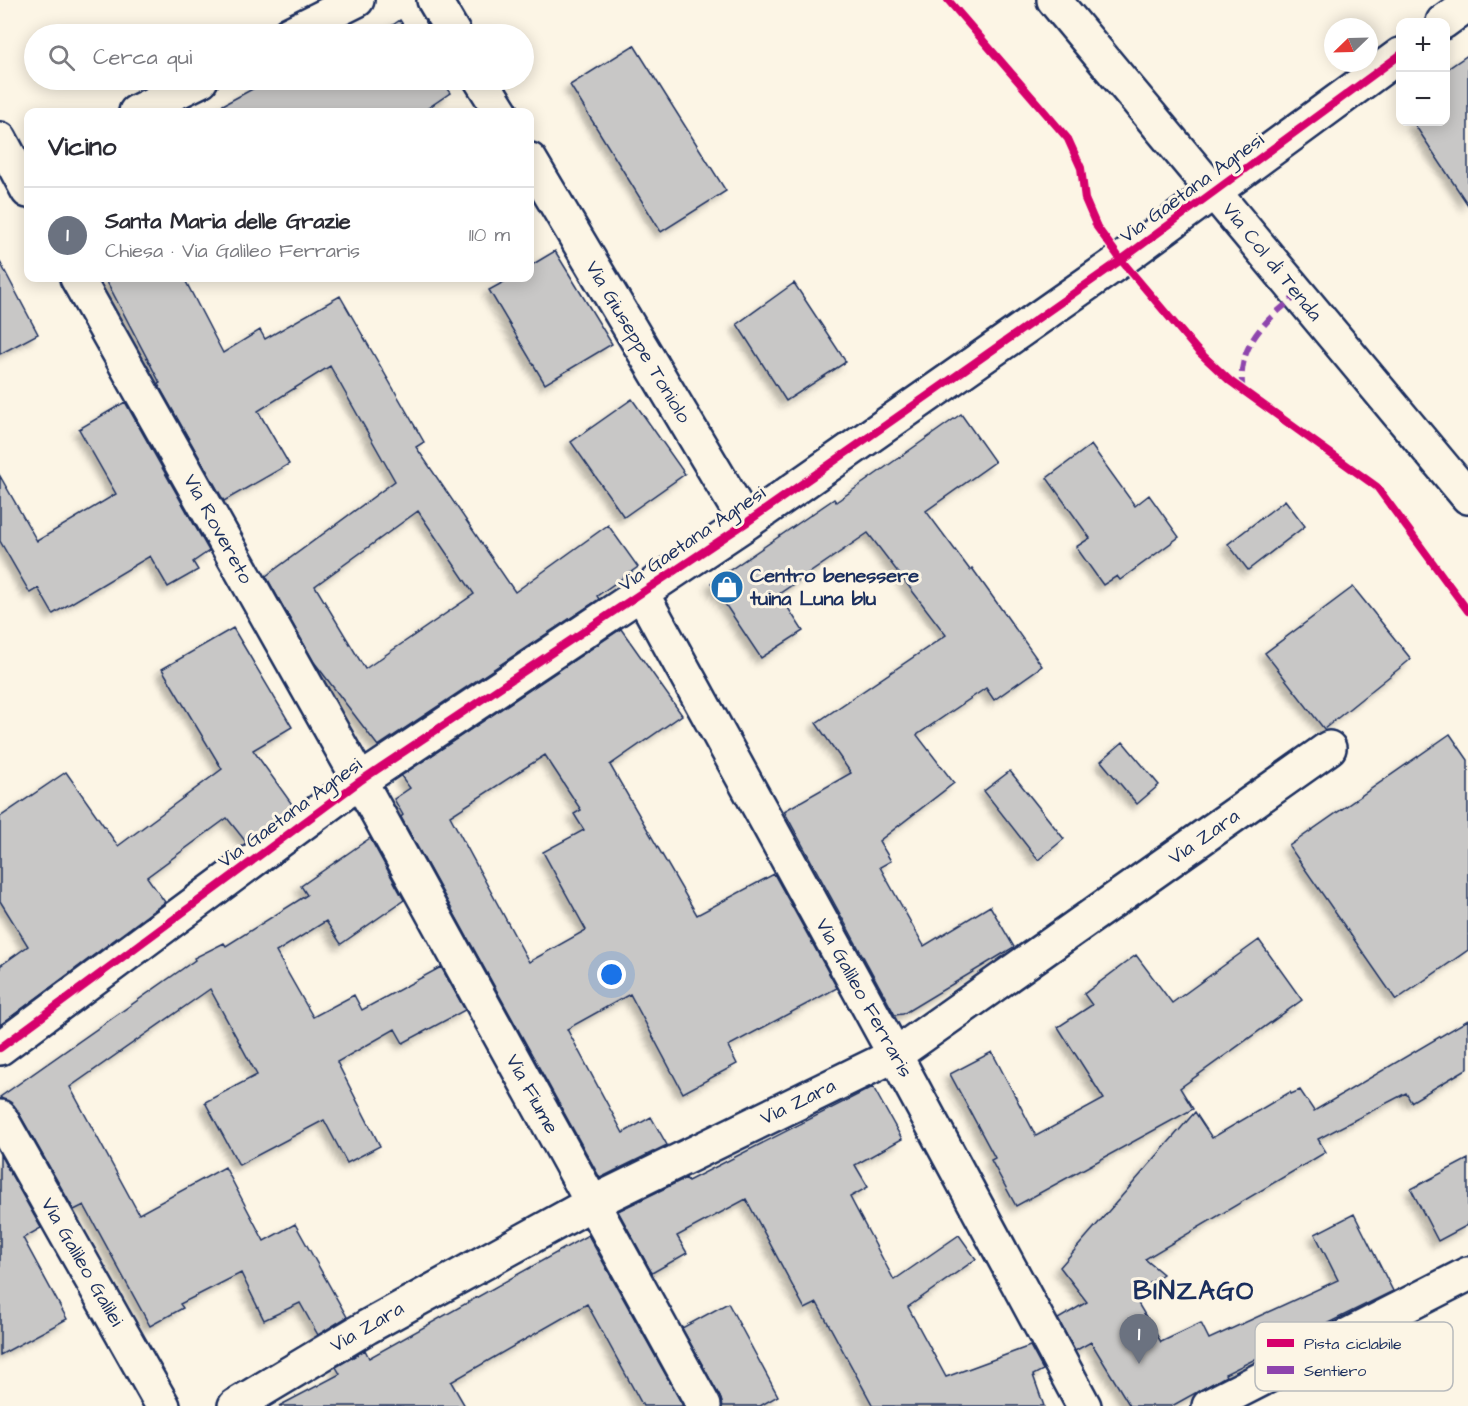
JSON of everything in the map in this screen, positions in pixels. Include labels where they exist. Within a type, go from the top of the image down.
[{"type":"street","points":[[309,24],[357,0]]},
{"type":"street","points":[[434,0],[448,24]]},
{"type":"street","name":"Via Col di Tenda","points":[[1054,0],[1468,497]]},
{"type":"street","points":[[1449,18],[1468,4]]},
{"type":"street","name":"Via Gaetana Agnesi","points":[[0,1048],[360,781],[746,523],[1215,191],[1396,59]]},
{"type":"street","points":[[144,108],[181,90]]},
{"type":"street","points":[[487,90],[498,108]]},
{"type":"street","points":[[0,139],[19,178]]},
{"type":"street","name":"Via Giuseppe Toniolo","points":[[534,167],[746,523]]},
{"type":"street","name":"Via Rovereto","points":[[79,282],[360,781]]},
{"type":"street","name":"Via Galileo Ferraris","points":[[641,592],[1084,1406]]},
{"type":"street","name":"Via Zara","points":[[236,1406],[367,1327],[592,1203],[895,1055],[1329,748]]},
{"type":"street","name":"Via Fiume","points":[[360,781],[704,1406]]},
{"type":"street","name":"Via Galileo Galilei","points":[[0,1118],[164,1406]]},
{"type":"street","points":[[1374,1322],[1468,1274]]},
{"type":"street","points":[[1209,1406],[1255,1383]]},
{"type":"building","points":[[634,45],[726,191],[661,232],[570,85]]},
{"type":"building","points":[[1468,55],[1468,205],[1416,126],[1450,126],[1450,67]]},
{"type":"building","points":[[251,90],[448,90],[450,93],[428,108],[217,108]]},
{"type":"building","points":[[555,251],[612,344],[545,384],[489,290],[504,282],[534,282],[534,264]]},
{"type":"building","points":[[0,262],[38,334],[0,354]]},
{"type":"building","points":[[107,282],[186,282],[223,353],[260,330],[265,339],[340,296],[424,442],[416,447],[515,592],[608,525],[638,567],[597,596],[599,599],[378,746],[314,662],[266,576],[395,481],[330,366],[258,411],[289,464],[224,501],[158,384],[160,383]],"holes":[[[418,511],[474,594],[365,669],[315,586]]]},
{"type":"building","points":[[794,283],[846,362],[786,401],[737,324]]},
{"type":"building","points":[[632,399],[685,474],[624,517],[571,442]]},
{"type":"building","points":[[125,402],[209,551],[193,562],[198,570],[168,587],[150,556],[53,614],[38,588],[30,593],[0,541],[0,476],[37,541],[116,494],[79,429]]},
{"type":"building","points":[[961,414],[995,462],[926,511],[970,570],[972,568],[1042,666],[994,700],[986,688],[917,735],[954,783],[879,841],[891,861],[880,867],[924,946],[990,906],[1014,947],[903,1014],[895,1015],[784,811],[851,773],[816,723],[946,635],[868,533],[779,594],[803,631],[761,658],[711,583],[834,499],[836,502]]},
{"type":"building","points":[[1091,445],[1135,506],[1149,495],[1179,537],[1120,580],[1117,576],[1103,585],[1076,547],[1090,538],[1047,478]]},
{"type":"building","points":[[1285,500],[1305,526],[1248,570],[1228,544]]},
{"type":"building","points":[[1353,587],[1411,659],[1324,729],[1265,653]]},
{"type":"building","points":[[233,628],[292,727],[253,750],[294,807],[246,842],[227,818],[147,877],[165,902],[0,1025],[0,966],[28,946],[0,901],[0,817],[66,772],[118,846],[222,769],[162,669]]},
{"type":"building","points":[[621,629],[682,715],[610,765],[697,915],[774,874],[837,988],[728,1046],[737,1064],[683,1093],[630,994],[567,1029],[623,1133],[651,1117],[667,1145],[600,1178],[401,817],[403,815],[394,799],[410,788],[401,776]],"holes":[[[545,755],[581,810],[574,814],[584,830],[543,852],[586,930],[529,962],[450,816]]]},
{"type":"building","points":[[1450,734],[1468,760],[1468,950],[1396,1000],[1289,846]]},
{"type":"building","points":[[1123,742],[1159,785],[1137,804],[1101,761]]},
{"type":"building","points":[[1010,771],[1064,839],[1038,860],[984,791]]},
{"type":"building","points":[[370,838],[404,900],[341,944],[326,921],[276,952],[313,1017],[354,995],[362,1010],[441,967],[465,1010],[403,1043],[395,1029],[337,1062],[380,1146],[347,1163],[324,1120],[239,1165],[205,1102],[257,1075],[210,989],[70,1087],[139,1214],[225,1167],[264,1241],[295,1224],[347,1317],[318,1335],[300,1303],[264,1320],[241,1273],[180,1304],[183,1308],[150,1326],[84,1205],[74,1210],[16,1108],[0,1097],[195,960],[194,958],[224,943],[226,946],[307,895],[301,886]]},
{"type":"building","points":[[1259,940],[1302,1000],[1180,1088],[1193,1109],[1016,1206],[991,1160],[995,1158],[950,1074],[992,1052],[1036,1136],[1104,1099],[1058,1027],[1092,1005],[1084,994],[1136,955],[1172,1003]]},
{"type":"building","points":[[1468,1020],[1468,1068],[1411,1102],[1406,1093],[1318,1139],[1326,1152],[1145,1259],[1163,1274],[1133,1295],[1161,1342],[1201,1323],[1209,1339],[1338,1280],[1315,1234],[1354,1214],[1393,1291],[1330,1322],[1255,1322],[1255,1359],[1225,1374],[1226,1376],[1172,1406],[1130,1406],[1091,1342],[1075,1351],[1058,1319],[1087,1302],[1060,1267],[1195,1112],[1212,1138],[1290,1092],[1291,1094],[1300,1090],[1314,1111]]},
{"type":"building","points":[[873,1087],[902,1139],[855,1165],[868,1187],[850,1197],[894,1280],[959,1235],[976,1259],[908,1307],[946,1377],[1030,1346],[1043,1370],[1033,1375],[1044,1406],[873,1406],[817,1303],[805,1309],[746,1199],[677,1236],[687,1253],[652,1273],[618,1211],[686,1178],[688,1181]]},
{"type":"building","points":[[0,1155],[41,1228],[23,1238],[67,1319],[0,1355]]},
{"type":"building","points":[[1468,1159],[1468,1225],[1438,1241],[1411,1189]]},
{"type":"building","points":[[588,1235],[683,1406],[643,1406],[587,1304],[451,1382],[465,1406],[279,1406],[340,1374],[336,1367],[365,1350],[369,1358]]},
{"type":"building","points":[[728,1303],[778,1396],[760,1406],[723,1406],[682,1328]]},
{"type":"marked path","points":[[1243,391],[1242,375],[1248,348],[1264,324],[1298,295]]},
{"type":"cycle path","points":[[948,0],[1068,139],[1081,168],[1085,199],[1097,227],[1121,260],[1197,350],[1230,381],[1377,487],[1468,611]]},
{"type":"cycle path","points":[[0,1048],[360,781],[746,523],[1121,260],[1396,58]]},
{"type":"place","name":"Centro benessere tuina Luna blu","points":[[727,587]]},
{"type":"place","name":"Santa Maria delle Grazie","points":[[1139,1364]]},
{"type":"district","name":"BINZAGO","points":[[1194,1291]]}]
